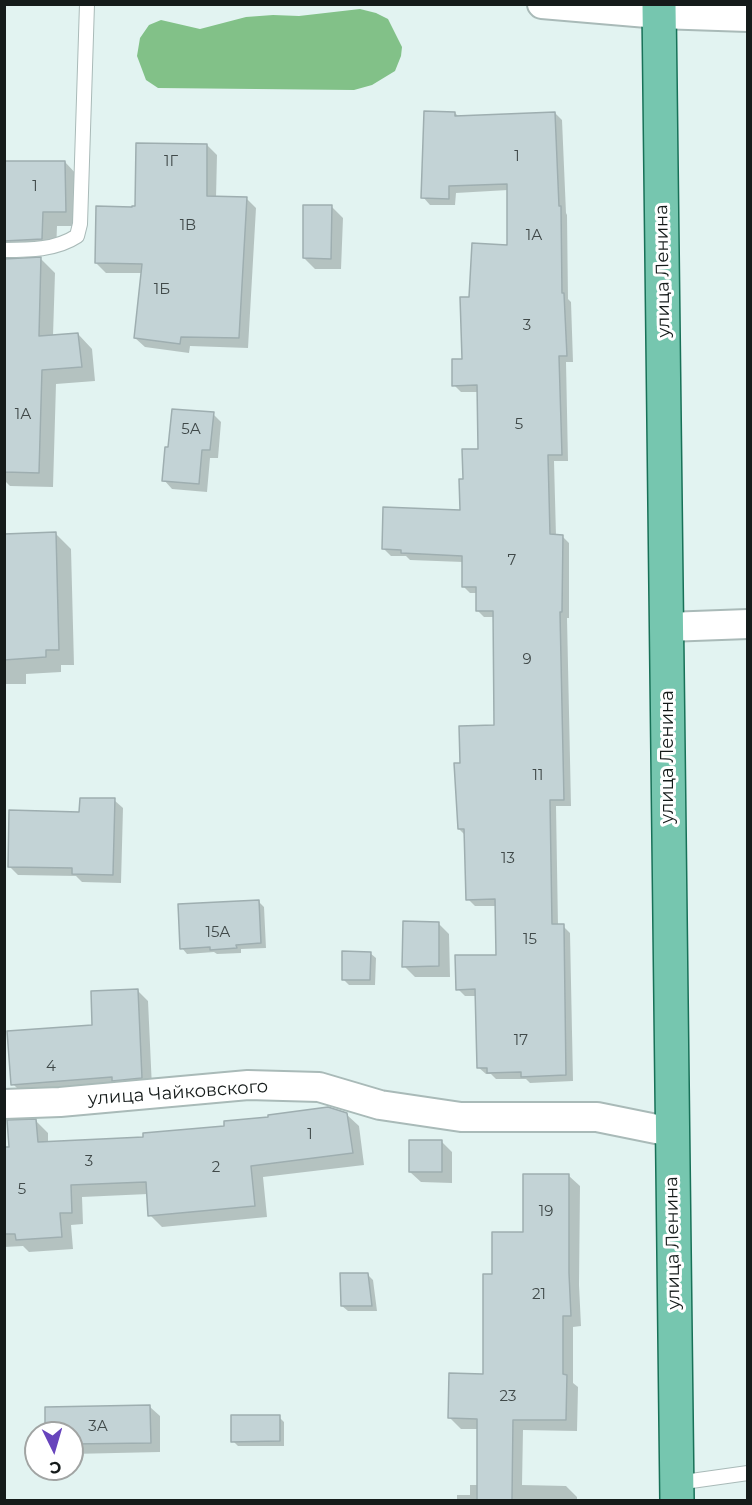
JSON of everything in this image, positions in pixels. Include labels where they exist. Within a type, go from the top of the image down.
[{"type":"main road","name":"улица Ленина","points":[[659,9],[677,1491]]},
{"type":"street","points":[[542,4],[659,9],[747,17]]},
{"type":"street","points":[[667,627],[747,624]]},
{"type":"street","name":"улица Чайковского","points":[[4,1104],[60,1102],[248,1085],[319,1087],[380,1105],[461,1117],[597,1117],[671,1132]]},
{"type":"lane","points":[[4,250],[32,250],[67,243],[77,236],[80,224],[87,4]]},
{"type":"lane","points":[[677,1491],[747,1473]]},
{"type":"green space","points":[[360,9],[388,19],[402,47],[395,71],[372,85],[354,90],[158,88],[146,80],[137,56],[140,38],[149,25],[161,20],[200,29],[246,17],[299,16]]},
{"type":"building","points":[[424,111],[455,112],[455,116],[555,112],[559,206],[561,206],[562,293],[564,293],[567,356],[559,356],[562,455],[548,455],[550,534],[563,535],[562,612],[560,612],[564,800],[550,800],[552,924],[564,924],[566,1075],[521,1077],[521,1072],[487,1073],[487,1068],[477,1068],[475,989],[456,990],[455,955],[496,955],[495,899],[466,900],[464,829],[458,829],[454,763],[460,763],[459,726],[494,725],[493,611],[476,611],[476,587],[462,587],[462,556],[401,553],[401,550],[382,549],[383,507],[460,510],[459,479],[463,479],[462,449],[478,449],[477,385],[452,386],[452,359],[462,359],[460,297],[469,297],[472,243],[507,245],[507,184],[449,186],[449,199],[421,198]]},
{"type":"building","points":[[136,143],[207,144],[207,196],[247,197],[239,338],[181,337],[180,344],[134,338],[142,264],[95,263],[96,206],[135,206]]},
{"type":"building","points":[[4,161],[65,161],[66,212],[43,212],[42,239],[4,241]]},
{"type":"building","points":[[303,205],[332,205],[331,259],[303,258]]},
{"type":"building","points":[[41,257],[39,336],[78,333],[82,367],[42,370],[39,473],[4,472],[4,259]]},
{"type":"building","points":[[172,409],[214,412],[210,450],[202,450],[199,484],[162,481]]},
{"type":"building","points":[[56,532],[59,650],[46,650],[46,657],[4,660],[4,534]]},
{"type":"building","points":[[80,798],[115,798],[113,875],[72,874],[72,868],[8,867],[9,810],[79,812]]},
{"type":"building","points":[[259,900],[261,943],[210,950],[210,947],[180,949],[178,904]]},
{"type":"building","points":[[403,921],[439,922],[439,966],[402,967]]},
{"type":"building","points":[[342,951],[371,952],[370,980],[342,980]]},
{"type":"building","points":[[138,989],[142,1078],[112,1081],[112,1077],[11,1085],[7,1031],[92,1025],[91,991]]},
{"type":"building","points":[[328,1107],[347,1113],[353,1153],[251,1166],[255,1206],[148,1216],[146,1182],[71,1185],[72,1213],[60,1213],[62,1237],[16,1240],[15,1234],[4,1234],[4,1147],[9,1147],[7,1120],[36,1119],[38,1142],[143,1137],[143,1133],[224,1126],[224,1121],[268,1117],[268,1115]]},
{"type":"building","points":[[409,1140],[442,1140],[442,1172],[409,1172]]},
{"type":"building","points":[[523,1174],[569,1174],[571,1316],[563,1316],[563,1374],[567,1375],[566,1420],[513,1420],[512,1500],[477,1500],[477,1419],[448,1418],[449,1373],[483,1374],[483,1274],[492,1274],[492,1232],[523,1232]]},
{"type":"building","points":[[340,1273],[368,1273],[372,1306],[341,1306]]},
{"type":"building","points":[[150,1405],[151,1443],[84,1444],[84,1421],[45,1421],[45,1407]]},
{"type":"building","points":[[231,1415],[280,1415],[280,1441],[231,1442]]}]
